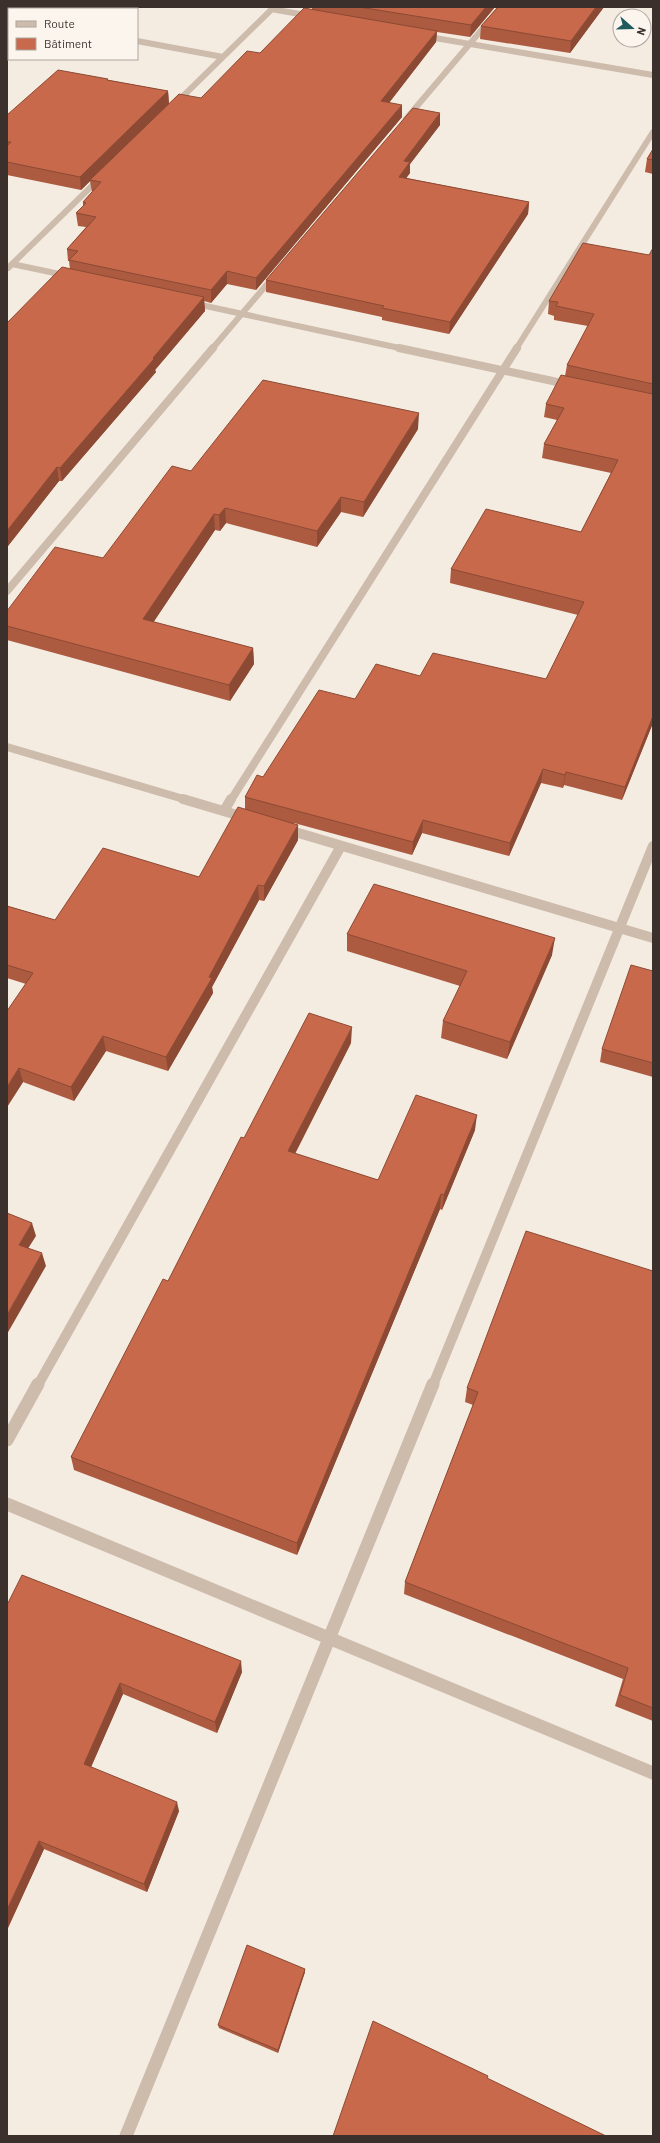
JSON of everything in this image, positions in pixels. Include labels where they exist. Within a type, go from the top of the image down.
[{"type":"street","points":[[399,128],[501,7]]},
{"type":"street","points":[[171,108],[272,8],[317,17]]},
{"type":"street","points":[[416,34],[653,75]]},
{"type":"street","points":[[138,41],[223,57]]},
{"type":"street","points":[[224,811],[653,132]]},
{"type":"street","points":[[9,266],[109,169]]},
{"type":"street","points":[[9,266],[73,277]]},
{"type":"street","points":[[7,591],[277,272]]},
{"type":"street","points":[[188,302],[578,387]]},
{"type":"street","points":[[7,748],[253,820]]},
{"type":"street","points":[[275,826],[653,938]]},
{"type":"street","points":[[7,1440],[341,846]]},
{"type":"street","points":[[126,2136],[653,846]]},
{"type":"street","points":[[7,1504],[653,1773]]},
{"type":"building","points":[[359,7],[486,7],[471,25]]},
{"type":"building","points":[[498,7],[596,7],[571,41],[481,26]]},
{"type":"building","points":[[304,8],[437,31],[381,101],[402,105],[256,278],[227,271],[211,290],[69,260],[78,251],[67,249],[96,217],[76,213],[86,203],[83,202],[101,182],[90,180],[179,94],[201,98],[247,51],[260,53]]},
{"type":"building","points":[[58,70],[168,91],[80,177],[7,162],[7,146],[11,142],[7,142],[7,115]]},
{"type":"building","points":[[413,108],[440,113],[404,161],[410,162],[399,177],[529,202],[450,322],[382,308],[384,306],[266,280]]},
{"type":"building","points":[[653,149],[653,160],[647,159]]},
{"type":"building","points":[[583,243],[649,255],[653,248],[653,384],[567,365],[594,314],[556,306],[558,302],[549,301]]},
{"type":"building","points":[[62,267],[204,297],[153,358],[154,359],[60,468],[57,467],[7,531],[7,323]]},
{"type":"building","points":[[561,375],[653,394],[653,716],[625,787],[566,772],[565,775],[543,769],[510,843],[423,820],[413,842],[245,797],[257,775],[263,777],[319,690],[355,699],[376,664],[420,676],[433,653],[546,679],[584,602],[451,569],[486,509],[581,532],[618,460],[544,444],[564,408],[546,404]]},
{"type":"building","points":[[263,380],[419,413],[364,502],[341,497],[317,531],[225,508],[219,515],[214,514],[143,619],[253,648],[229,685],[7,626],[7,611],[55,547],[103,558],[172,466],[191,471]]},
{"type":"building","points":[[238,807],[298,825],[264,886],[258,885],[209,977],[212,978],[166,1057],[103,1036],[71,1087],[19,1068],[7,1087],[7,1011],[33,973],[7,965],[7,906],[55,920],[103,848],[199,877]]},
{"type":"building","points":[[374,884],[555,938],[510,1042],[443,1021],[467,971],[347,934]]},
{"type":"building","points":[[631,965],[653,971],[653,1063],[602,1049]]},
{"type":"building","points":[[309,1013],[352,1027],[288,1151],[378,1180],[416,1095],[477,1115],[444,1195],[441,1194],[297,1543],[71,1457],[163,1279],[168,1281],[241,1137],[244,1138]]},
{"type":"building","points":[[7,1213],[32,1223],[19,1245],[42,1253],[7,1315]]},
{"type":"building","points":[[526,1231],[653,1271],[653,1708],[620,1695],[628,1668],[405,1582],[478,1392],[467,1388]]},
{"type":"building","points":[[22,1575],[241,1661],[215,1722],[120,1683],[84,1764],[177,1802],[144,1884],[39,1841],[7,1910],[7,1605]]},
{"type":"building","points":[[247,1945],[305,1969],[278,2050],[218,2025]]},
{"type":"building","points":[[373,2021],[488,2076],[487,2078],[606,2136],[333,2136]]}]
